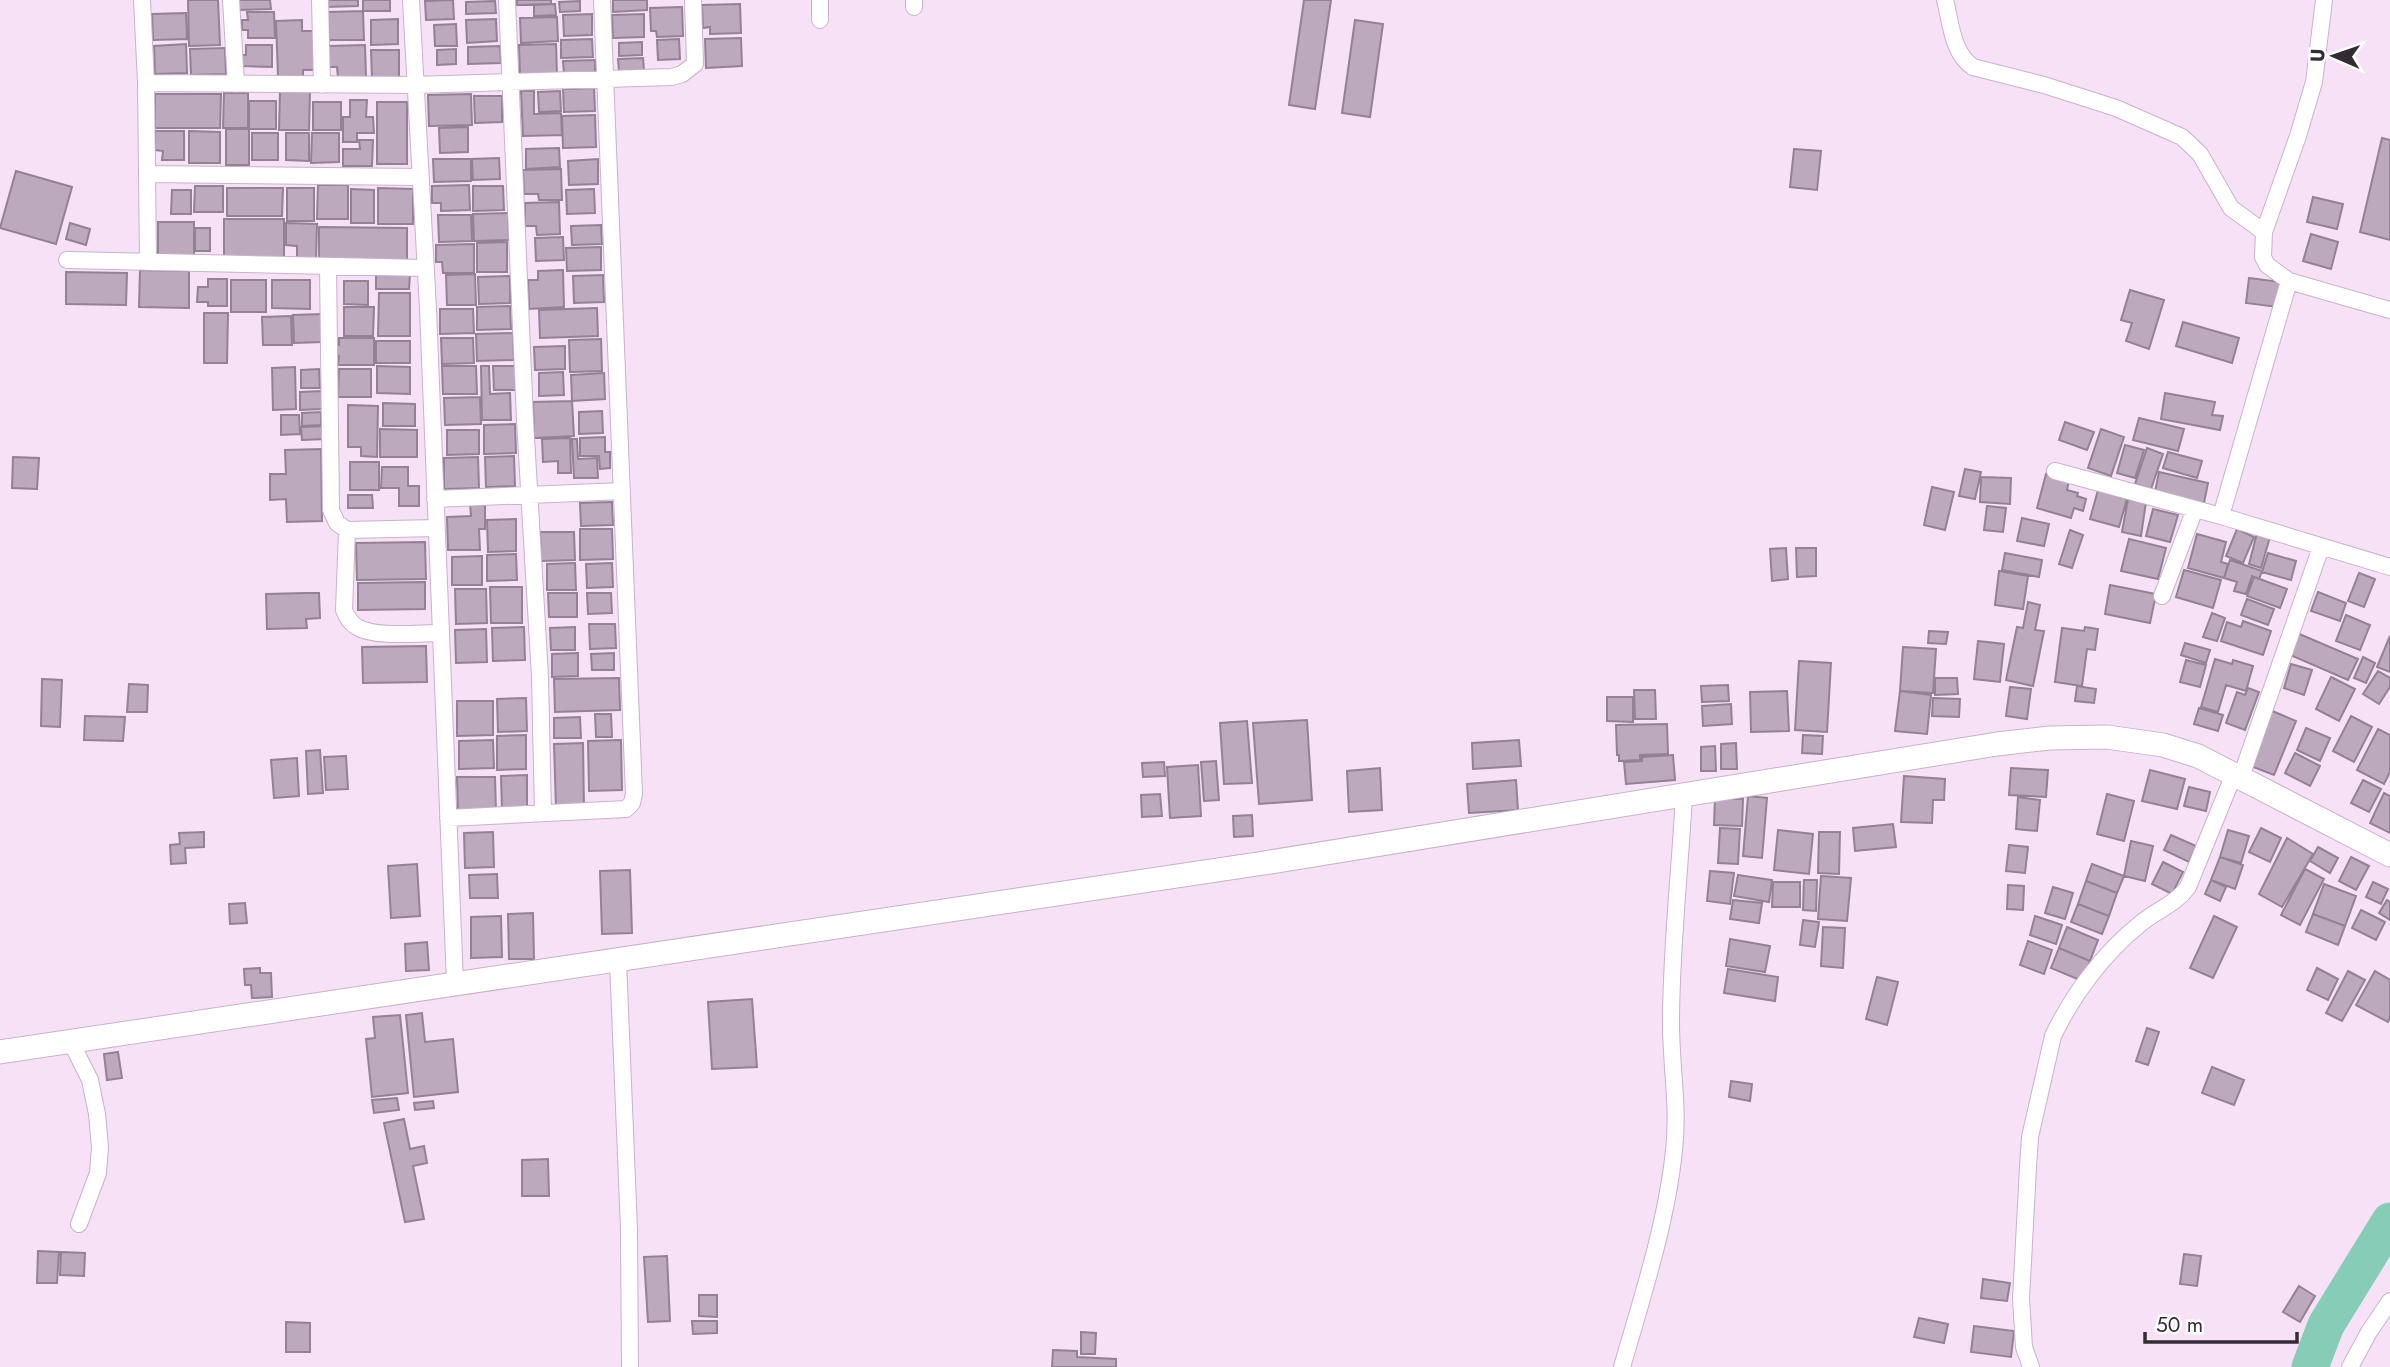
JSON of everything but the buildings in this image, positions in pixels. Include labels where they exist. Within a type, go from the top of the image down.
[{"type":"main road","points":[[0,1052],[1264,863],[1984,746],[2049,738],[2107,737],[2163,745],[2198,756],[2390,855]]},
{"type":"street","points":[[142,0],[148,262]]},
{"type":"street","points":[[231,0],[236,83]]},
{"type":"street","points":[[320,0],[323,85]]},
{"type":"street","points":[[411,0],[455,984]]},
{"type":"street","points":[[507,0],[540,677],[543,813]]},
{"type":"street","points":[[448,818],[626,810],[632,803],[634,794],[602,0]]},
{"type":"street","points":[[146,83],[415,85],[672,77],[691,69],[695,64],[693,0]]},
{"type":"street","points":[[820,0],[820,20]]},
{"type":"street","points":[[1945,0],[1959,53],[1973,67],[2044,85],[2116,108],[2182,137],[2200,154],[2231,208],[2264,232]]},
{"type":"street","points":[[2324,0],[2314,82],[2264,232],[2263,257],[2267,265],[2289,281],[2390,310]]},
{"type":"street","points":[[147,174],[421,177]]},
{"type":"street","points":[[67,260],[425,268]]},
{"type":"street","points":[[328,266],[331,510],[337,523],[346,530],[436,528]]},
{"type":"street","points":[[2221,516],[2289,281]]},
{"type":"street","points":[[2055,471],[2221,516],[2390,567]]},
{"type":"street","points":[[435,499],[622,491]]},
{"type":"street","points":[[2162,596],[2195,509]]},
{"type":"street","points":[[346,530],[344,610],[348,620],[355,626],[374,633],[440,633]]},
{"type":"street","points":[[2031,1367],[2024,1347],[2021,1299],[2028,1167],[2034,1116],[2053,1036],[2084,985],[2114,949],[2140,924],[2181,896],[2188,887],[2238,776],[2321,547]]},
{"type":"street","points":[[1622,1367],[1670,1189],[1677,1121],[1671,1024],[1684,795]]},
{"type":"street","points":[[618,961],[629,1230],[630,1367]]},
{"type":"street","points":[[71,1042],[90,1080],[100,1147],[98,1173],[79,1224]]},
{"type":"street","points":[[2350,1367],[2390,1301]]},
{"type":"waterway","points":[[2310,1367],[2326,1325],[2390,1221]]}]
